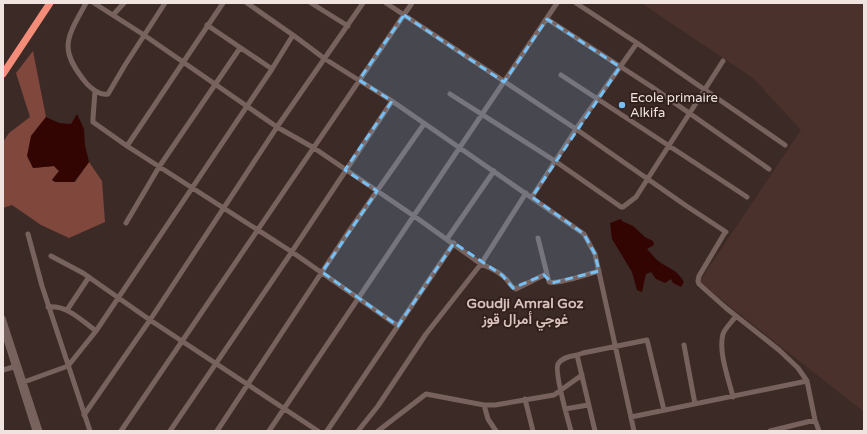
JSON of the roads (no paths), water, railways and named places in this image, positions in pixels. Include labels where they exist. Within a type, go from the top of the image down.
[{"type":"highway","points":[[3,74],[48,4]]},
{"type":"street","points":[[86,3],[70,32],[68,50],[74,68],[88,86],[103,95],[108,94],[165,3]]},
{"type":"street","points":[[94,3],[184,62],[277,127],[314,148],[481,264],[502,275],[513,288],[516,289],[546,274]]},
{"type":"street","points":[[113,15],[124,3]]},
{"type":"street","points":[[127,146],[222,3]]},
{"type":"street","points":[[247,3],[325,59],[392,101],[584,234],[595,254],[634,431]]},
{"type":"street","points":[[311,3],[348,26]]},
{"type":"street","points":[[84,415],[150,320],[277,127],[363,3]]},
{"type":"street","points":[[386,3],[576,129],[725,233],[698,280],[701,286],[779,350],[798,368],[807,381],[815,420],[819,431]]},
{"type":"street","points":[[121,431],[412,3]]},
{"type":"street","points":[[270,431],[557,3]]},
{"type":"street","points":[[576,3],[785,144]]},
{"type":"street","points":[[547,19],[744,150],[769,169]]},
{"type":"street","points":[[208,25],[272,69]]},
{"type":"street","points":[[24,382],[68,366],[96,331],[272,69],[293,35]]},
{"type":"street","points":[[532,197],[576,129],[637,43]]},
{"type":"street","points":[[126,223],[159,167],[240,48]]},
{"type":"street","points":[[450,94],[555,161],[621,207],[625,206],[636,197],[649,179],[723,61]]},
{"type":"street","points":[[561,75],[747,197]]},
{"type":"street","points":[[95,91],[93,122],[159,167],[322,272],[398,326]]},
{"type":"street","points":[[170,431],[292,252],[392,101]]},
{"type":"street","points":[[217,431],[349,231],[424,124]]},
{"type":"street","points":[[447,239],[494,171]]},
{"type":"street","points":[[358,431],[378,406],[426,334],[481,264],[526,193]]},
{"type":"street","points":[[28,234],[48,307],[90,431]]},
{"type":"street","points":[[538,238],[546,274],[548,280],[552,284],[599,271]]},
{"type":"street","points":[[326,431],[454,244]]},
{"type":"street","points":[[51,256],[89,277],[150,320],[216,362],[318,431]]},
{"type":"street","points":[[68,310],[89,277]]},
{"type":"street","points":[[48,307],[60,307],[68,310],[96,331]]},
{"type":"street","points":[[733,397],[724,362],[723,340],[724,333],[736,316]]},
{"type":"street","points":[[3,318],[36,431]]},
{"type":"street","points":[[3,330],[16,366],[24,382],[40,431]]},
{"type":"street","points":[[569,431],[557,368],[559,362],[563,359],[587,352],[647,340],[664,410]]},
{"type":"street","points":[[684,345],[695,404]]},
{"type":"street","points":[[578,355],[595,431]]},
{"type":"street","points":[[3,370],[16,366]]},
{"type":"street","points":[[378,431],[426,394],[484,405],[495,405],[554,394],[582,375]]},
{"type":"street","points":[[631,417],[807,381]]},
{"type":"street","points":[[525,399],[532,431]]},
{"type":"street","points":[[484,405],[488,419],[496,431]]},
{"type":"street","points":[[565,409],[588,405]]},
{"type":"street","points":[[770,431],[815,420]]},
{"type":"place","name":"Ecole primaire Alkifa","points":[[622,105]]},
{"type":"district","name":"Goudji Amral Goz غوجي أمرال قوز","points":[[525,312]]}]
